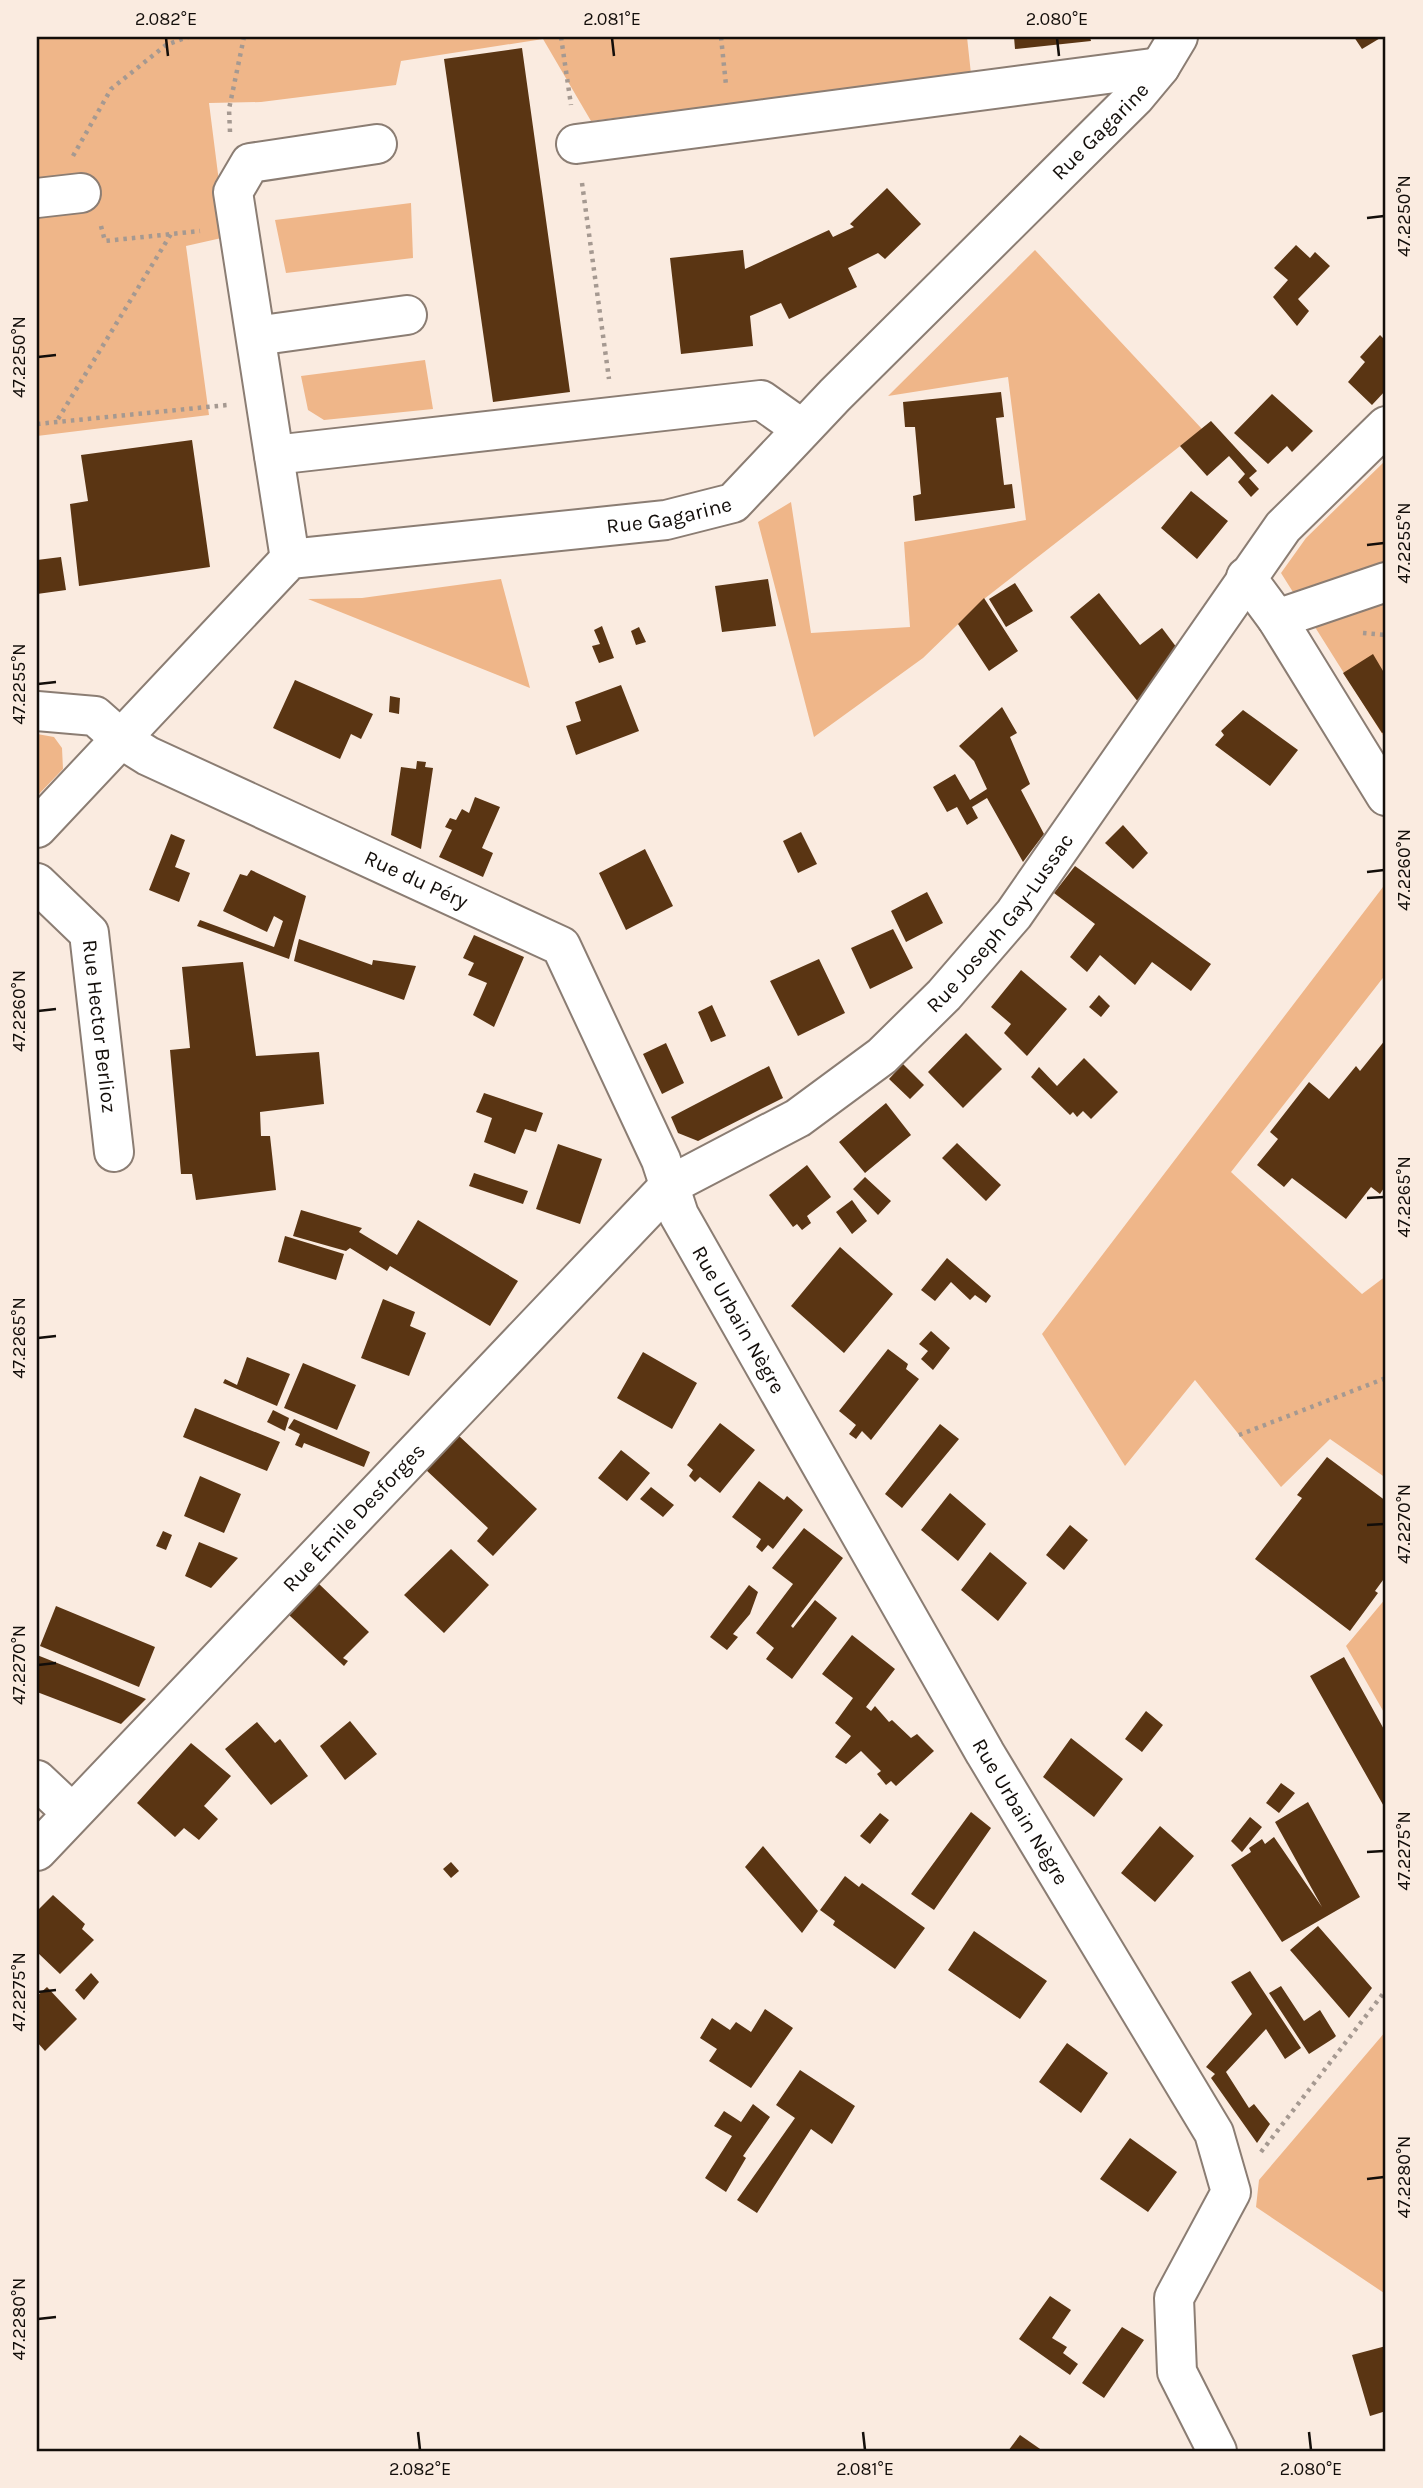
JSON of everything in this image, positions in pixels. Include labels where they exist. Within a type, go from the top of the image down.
[{"type":"street","points":[[576,144],[1169,52]]},
{"type":"street","name":"Rue Gagarine","points":[[290,559],[666,520],[733,503],[802,429],[1135,97],[1169,52]]},
{"type":"street","points":[[37,828],[290,559],[236,210],[250,163],[377,145]]},
{"type":"street","points":[[256,336],[407,315]]},
{"type":"street","points":[[274,456],[761,400],[802,429]]},
{"type":"street","name":"Rue Joseph Gay-Lussac","points":[[670,1185],[798,1118],[882,1056],[943,995],[1014,915],[1283,527],[1386,426]]},
{"type":"street","points":[[1246,577],[1277,619],[1386,796]]},
{"type":"street","points":[[1277,619],[1386,582]]},
{"type":"street","name":"Rue du Péry","points":[[37,711],[96,716],[121,739],[148,756],[561,946],[670,1185]]},
{"type":"street","name":"Rue Hector Berlioz","points":[[37,884],[89,933],[114,1152]]},
{"type":"street","name":"Rue Émile Desforges","points":[[37,1851],[670,1185]]},
{"type":"street","name":"Rue Urbain Nègre","points":[[670,1185],[679,1214],[985,1753],[1214,2133],[1231,2192]]},
{"type":"street","points":[[37,1780],[72,1813]]},
{"type":"street","points":[[1217,2451],[1177,2372],[1174,2298],[1231,2192]]},
{"type":"path","points":[[188,37],[166,45],[111,89],[56,196],[95,202],[105,241],[171,234],[236,210],[229,109],[244,37]]},
{"type":"path","points":[[561,37],[615,416]]},
{"type":"path","points":[[721,37],[730,122]]},
{"type":"path","points":[[58,419],[171,234]]},
{"type":"path","points":[[37,424],[58,419],[266,402]]},
{"type":"path","points":[[1239,1435],[1386,1378]]},
{"type":"path","points":[[1231,2192],[1386,1990]]},
{"type":"shaded area","points":[[37,37],[967,37],[971,74],[591,121],[543,39],[401,61],[396,85],[261,102],[209,103],[226,237],[186,246],[209,415],[37,436]]},
{"type":"shaded area","points":[[411,203],[413,258],[286,273],[275,220]]},
{"type":"shaded area","points":[[1035,250],[1202,429],[984,599],[923,658],[814,737],[758,522],[791,502],[811,633],[910,627],[904,542],[1026,520],[1008,377],[888,396]]},
{"type":"shaded area","points":[[425,360],[433,409],[324,420],[308,410],[301,376]]},
{"type":"shaded area","points":[[1386,460],[1386,740],[1281,573],[1306,538]]},
{"type":"shaded area","points":[[501,579],[530,688],[308,599],[362,598]]},
{"type":"shaded area","points":[[37,734],[54,737],[62,748],[63,769],[37,796]]},
{"type":"shaded area","points":[[1386,883],[1386,974],[1231,1172],[1362,1294],[1386,1276],[1386,1478],[1330,1439],[1281,1487],[1195,1380],[1125,1466],[1042,1334]]},
{"type":"shaded area","points":[[1386,1598],[1386,1716],[1346,1646]]},
{"type":"shaded area","points":[[1386,2031],[1384,2293],[1256,2207],[1259,2180]]},
{"type":"building","points":[[1014,37],[1090,37],[1091,41],[1015,49]]},
{"type":"building","points":[[1354,37],[1382,37],[1362,49]]},
{"type":"building","points":[[522,48],[570,392],[493,402],[444,59]]},
{"type":"building","points":[[887,188],[921,224],[885,259],[878,253],[848,268],[857,287],[789,319],[781,303],[750,316],[753,346],[681,354],[670,258],[743,250],[745,269],[829,230],[833,237],[854,227],[850,224]]},
{"type":"building","points":[[1296,245],[1310,258],[1315,252],[1330,266],[1298,299],[1309,311],[1297,326],[1273,297],[1288,280],[1274,268]]},
{"type":"building","points":[[1380,335],[1386,341],[1386,375],[1383,379],[1386,390],[1372,405],[1348,382],[1365,362],[1360,357]]},
{"type":"building","points":[[1001,392],[1004,417],[996,418],[1004,485],[1012,484],[1015,508],[915,521],[913,496],[921,494],[915,427],[905,427],[903,402]]},
{"type":"building","points":[[1272,394],[1313,431],[1292,452],[1287,446],[1268,464],[1234,433]]},
{"type":"building","points":[[1211,421],[1257,471],[1249,478],[1259,489],[1251,497],[1238,482],[1245,474],[1229,456],[1207,476],[1180,446]]},
{"type":"building","points":[[192,440],[210,567],[79,586],[70,504],[88,501],[81,455]]},
{"type":"building","points":[[1191,491],[1228,521],[1197,559],[1161,528]]},
{"type":"building","points":[[61,557],[66,590],[37,594],[37,560]]},
{"type":"building","points":[[768,579],[776,626],[722,632],[715,586]]},
{"type":"building","points":[[1015,583],[1033,611],[1006,627],[989,599]]},
{"type":"building","points":[[1099,593],[1140,645],[1162,628],[1177,648],[1139,703],[1070,617]]},
{"type":"building","points":[[984,598],[1018,651],[989,671],[958,624]]},
{"type":"building","points":[[602,626],[614,658],[599,663],[592,646],[600,644],[594,630]]},
{"type":"building","points":[[639,627],[646,642],[636,645],[631,631]]},
{"type":"building","points":[[1373,654],[1386,676],[1386,731],[1382,733],[1343,673]]},
{"type":"building","points":[[295,680],[373,714],[361,739],[351,734],[340,759],[273,728]]},
{"type":"building","points":[[621,685],[639,731],[576,755],[566,726],[581,721],[575,702]]},
{"type":"building","points":[[390,696],[400,698],[399,714],[389,712]]},
{"type":"building","points":[[1002,707],[1017,733],[1010,737],[1030,784],[1021,790],[1044,834],[1023,862],[987,798],[972,807],[978,818],[967,825],[957,807],[947,812],[933,787],[955,774],[970,800],[987,789],[974,761],[959,746]]},
{"type":"building","points":[[1243,710],[1298,750],[1270,786],[1215,745],[1224,735],[1221,731]]},
{"type":"building","points":[[417,761],[426,762],[425,767],[433,768],[421,849],[391,835],[401,767],[416,769]]},
{"type":"building","points":[[475,797],[500,807],[482,848],[493,853],[483,877],[439,857],[452,830],[445,827],[450,818],[456,820],[462,809],[469,813]]},
{"type":"building","points":[[1123,825],[1148,853],[1133,869],[1105,843]]},
{"type":"building","points":[[801,832],[817,864],[798,873],[783,841]]},
{"type":"building","points":[[171,834],[185,840],[175,867],[190,873],[179,902],[149,890]]},
{"type":"building","points":[[645,849],[673,906],[626,930],[599,873]]},
{"type":"building","points":[[1075,866],[1211,964],[1191,991],[1152,962],[1135,985],[1100,955],[1087,972],[1070,957],[1095,924],[1054,893]]},
{"type":"building","points":[[251,870],[306,896],[289,959],[197,926],[200,920],[274,947],[283,921],[274,916],[267,932],[223,911],[240,874],[247,876]]},
{"type":"building","points":[[927,892],[943,923],[906,942],[891,911]]},
{"type":"building","points":[[893,929],[913,968],[870,989],[851,948]]},
{"type":"building","points":[[474,935],[524,957],[494,1027],[473,1015],[487,983],[468,975],[474,963],[463,958]]},
{"type":"building","points":[[299,939],[372,965],[373,960],[416,966],[404,1000],[294,961]]},
{"type":"building","points":[[819,959],[845,1013],[798,1036],[770,981]]},
{"type":"building","points":[[243,962],[256,1056],[319,1052],[324,1104],[260,1112],[261,1136],[270,1136],[276,1190],[196,1200],[192,1174],[181,1174],[170,1050],[190,1048],[182,967]]},
{"type":"building","points":[[1021,970],[1067,1009],[1027,1056],[1004,1033],[1011,1024],[991,1007]]},
{"type":"building","points":[[1099,995],[1110,1006],[1101,1017],[1089,1007]]},
{"type":"building","points":[[712,1005],[726,1036],[711,1042],[698,1012]]},
{"type":"building","points":[[966,1033],[1002,1069],[963,1108],[928,1072]]},
{"type":"building","points":[[1386,1039],[1386,1185],[1380,1194],[1371,1187],[1346,1219],[1292,1178],[1284,1187],[1257,1165],[1278,1139],[1270,1132],[1309,1082],[1329,1099],[1356,1066],[1360,1071]]},
{"type":"building","points":[[666,1043],[684,1083],[662,1094],[643,1054]]},
{"type":"building","points":[[1084,1058],[1118,1092],[1091,1119],[1083,1111],[1077,1117],[1073,1112],[1070,1115],[1031,1077],[1039,1067],[1057,1086]]},
{"type":"building","points":[[903,1064],[924,1085],[910,1099],[889,1079]]},
{"type":"building","points":[[769,1066],[783,1098],[698,1141],[678,1133],[671,1117]]},
{"type":"building","points":[[484,1093],[543,1113],[536,1132],[525,1129],[515,1154],[484,1142],[492,1118],[476,1112]]},
{"type":"building","points":[[886,1103],[911,1135],[865,1173],[839,1142]]},
{"type":"building","points":[[957,1143],[1001,1185],[986,1201],[942,1158]]},
{"type":"building","points":[[558,1144],[602,1159],[580,1224],[536,1209]]},
{"type":"building","points":[[807,1165],[831,1197],[807,1216],[811,1223],[802,1230],[797,1224],[793,1227],[769,1195]]},
{"type":"building","points":[[474,1173],[528,1191],[523,1204],[469,1186]]},
{"type":"building","points":[[865,1177],[891,1201],[878,1215],[853,1189]]},
{"type":"building","points":[[852,1200],[867,1221],[852,1234],[836,1212]]},
{"type":"building","points":[[301,1210],[362,1228],[359,1232],[397,1255],[418,1220],[518,1281],[490,1326],[390,1266],[387,1271],[350,1248],[346,1251],[293,1236]]},
{"type":"building","points":[[285,1236],[344,1254],[336,1280],[278,1262]]},
{"type":"building","points":[[840,1247],[893,1294],[844,1353],[791,1306]]},
{"type":"building","points":[[947,1258],[991,1296],[986,1303],[975,1295],[970,1300],[951,1282],[935,1301],[921,1290]]},
{"type":"building","points":[[383,1299],[415,1312],[410,1326],[426,1333],[409,1376],[361,1358]]},
{"type":"building","points":[[931,1331],[950,1348],[933,1370],[921,1359],[928,1351],[919,1344]]},
{"type":"building","points":[[888,1349],[908,1364],[906,1369],[919,1379],[871,1440],[862,1431],[856,1439],[849,1434],[856,1425],[839,1411]]},
{"type":"building","points":[[643,1352],[697,1383],[672,1429],[617,1398]]},
{"type":"building","points":[[247,1357],[290,1374],[277,1406],[223,1383],[225,1379],[237,1385]]},
{"type":"building","points":[[303,1363],[356,1385],[337,1430],[284,1408]]},
{"type":"building","points":[[195,1408],[280,1442],[267,1471],[183,1437]]},
{"type":"building","points":[[273,1410],[289,1418],[285,1431],[267,1422]]},
{"type":"building","points":[[294,1419],[370,1452],[364,1467],[304,1443],[302,1448],[295,1445],[300,1434],[288,1428]]},
{"type":"building","points":[[720,1423],[755,1450],[720,1493],[700,1477],[695,1482],[689,1476],[693,1470],[687,1465]]},
{"type":"building","points":[[940,1424],[959,1439],[902,1508],[885,1494]]},
{"type":"building","points":[[458,1435],[537,1509],[493,1556],[477,1541],[488,1528],[425,1469]]},
{"type":"building","points":[[621,1450],[650,1473],[627,1501],[598,1478]]},
{"type":"building","points":[[1327,1457],[1386,1501],[1386,1576],[1375,1591],[1378,1593],[1350,1631],[1255,1559],[1302,1498],[1297,1495]]},
{"type":"building","points":[[200,1476],[241,1494],[224,1533],[184,1516]]},
{"type":"building","points":[[759,1481],[784,1500],[787,1496],[803,1510],[773,1549],[768,1545],[762,1552],[756,1547],[761,1539],[732,1517]]},
{"type":"building","points":[[651,1487],[674,1505],[663,1517],[640,1499]]},
{"type":"building","points":[[950,1493],[986,1524],[958,1561],[921,1530]]},
{"type":"building","points":[[1070,1525],[1088,1540],[1064,1570],[1046,1555]]},
{"type":"building","points":[[804,1528],[843,1558],[791,1626],[793,1628],[815,1600],[837,1618],[792,1679],[766,1659],[774,1648],[756,1633],[793,1584],[772,1568]]},
{"type":"building","points":[[163,1531],[172,1535],[166,1550],[156,1546]]},
{"type":"building","points":[[199,1542],[238,1558],[211,1588],[185,1576]]},
{"type":"building","points":[[451,1549],[489,1585],[444,1633],[404,1595]]},
{"type":"building","points":[[990,1552],[1027,1583],[998,1621],[961,1590]]},
{"type":"building","points":[[318,1583],[369,1632],[343,1658],[348,1661],[344,1666],[289,1615]]},
{"type":"building","points":[[749,1585],[758,1592],[750,1614],[733,1634],[738,1637],[727,1650],[710,1637]]},
{"type":"building","points":[[56,1606],[155,1647],[139,1687],[40,1646]]},
{"type":"building","points":[[852,1635],[895,1669],[866,1707],[871,1711],[875,1706],[889,1722],[892,1720],[911,1738],[917,1734],[934,1751],[896,1786],[891,1781],[886,1785],[877,1774],[881,1771],[861,1751],[846,1764],[835,1757],[851,1736],[835,1723],[853,1698],[822,1674]]},
{"type":"building","points":[[37,1655],[146,1699],[121,1724],[37,1692]]},
{"type":"building","points":[[1344,1657],[1386,1733],[1386,1810],[1310,1676]]},
{"type":"building","points":[[1146,1711],[1163,1725],[1142,1752],[1125,1739]]},
{"type":"building","points":[[350,1721],[377,1754],[345,1780],[320,1746]]},
{"type":"building","points":[[257,1722],[275,1743],[280,1739],[308,1776],[271,1805],[225,1749]]},
{"type":"building","points":[[1071,1738],[1123,1779],[1094,1817],[1043,1777]]},
{"type":"building","points":[[191,1743],[231,1776],[204,1806],[218,1819],[199,1840],[184,1828],[175,1837],[137,1803]]},
{"type":"building","points":[[1281,1783],[1295,1793],[1279,1813],[1266,1803]]},
{"type":"building","points":[[1308,1802],[1360,1897],[1282,1942],[1231,1865],[1251,1852],[1249,1848],[1262,1839],[1265,1844],[1274,1837],[1322,1907],[1275,1822]]},
{"type":"building","points":[[971,1812],[991,1828],[934,1910],[911,1894]]},
{"type":"building","points":[[880,1813],[889,1820],[870,1844],[860,1836]]},
{"type":"building","points":[[1250,1817],[1262,1827],[1242,1852],[1231,1841]]},
{"type":"building","points":[[1160,1826],[1194,1856],[1155,1902],[1121,1873]]},
{"type":"building","points":[[763,1846],[818,1911],[802,1933],[745,1867]]},
{"type":"building","points":[[451,1862],[459,1871],[451,1878],[443,1869]]},
{"type":"building","points":[[845,1876],[859,1887],[862,1883],[925,1928],[895,1969],[833,1925],[835,1921],[820,1910]]},
{"type":"building","points":[[53,1895],[85,1924],[82,1929],[94,1940],[60,1974],[37,1952],[37,1911]]},
{"type":"building","points":[[1318,1926],[1372,1988],[1349,2018],[1290,1950]]},
{"type":"building","points":[[974,1931],[1047,1981],[1020,2019],[948,1970]]},
{"type":"building","points":[[1250,1971],[1301,2048],[1285,2059],[1266,2029],[1226,2072],[1249,2108],[1254,2104],[1270,2124],[1257,2143],[1211,2078],[1215,2074],[1206,2067],[1252,2014],[1231,1982]]},
{"type":"building","points":[[91,1973],[99,1982],[84,2000],[75,1990]]},
{"type":"building","points":[[1281,1986],[1304,2021],[1320,2010],[1336,2036],[1309,2054],[1269,1993]]},
{"type":"building","points":[[47,1987],[77,2019],[45,2051],[37,2042],[37,1996]]},
{"type":"building","points":[[765,2009],[793,2028],[751,2088],[709,2061],[717,2049],[700,2038],[712,2018],[730,2030],[736,2022],[751,2032]]},
{"type":"building","points":[[1067,2043],[1108,2073],[1081,2113],[1039,2082]]},
{"type":"building","points":[[800,2070],[855,2106],[832,2144],[811,2129],[757,2213],[737,2200],[795,2118],[776,2105]]},
{"type":"building","points":[[753,2104],[770,2117],[743,2156],[746,2158],[726,2192],[705,2178],[732,2136],[714,2126],[724,2111],[741,2122]]},
{"type":"building","points":[[1130,2138],[1177,2172],[1148,2212],[1100,2179]]},
{"type":"building","points":[[1050,2296],[1071,2310],[1052,2338],[1067,2347],[1063,2353],[1078,2364],[1070,2375],[1019,2339]]},
{"type":"building","points":[[1122,2327],[1144,2340],[1104,2398],[1082,2383]]},
{"type":"building","points":[[1386,2346],[1386,2411],[1370,2416],[1352,2355]]},
{"type":"building","points":[[1020,2435],[1043,2451],[1008,2451]]}]
